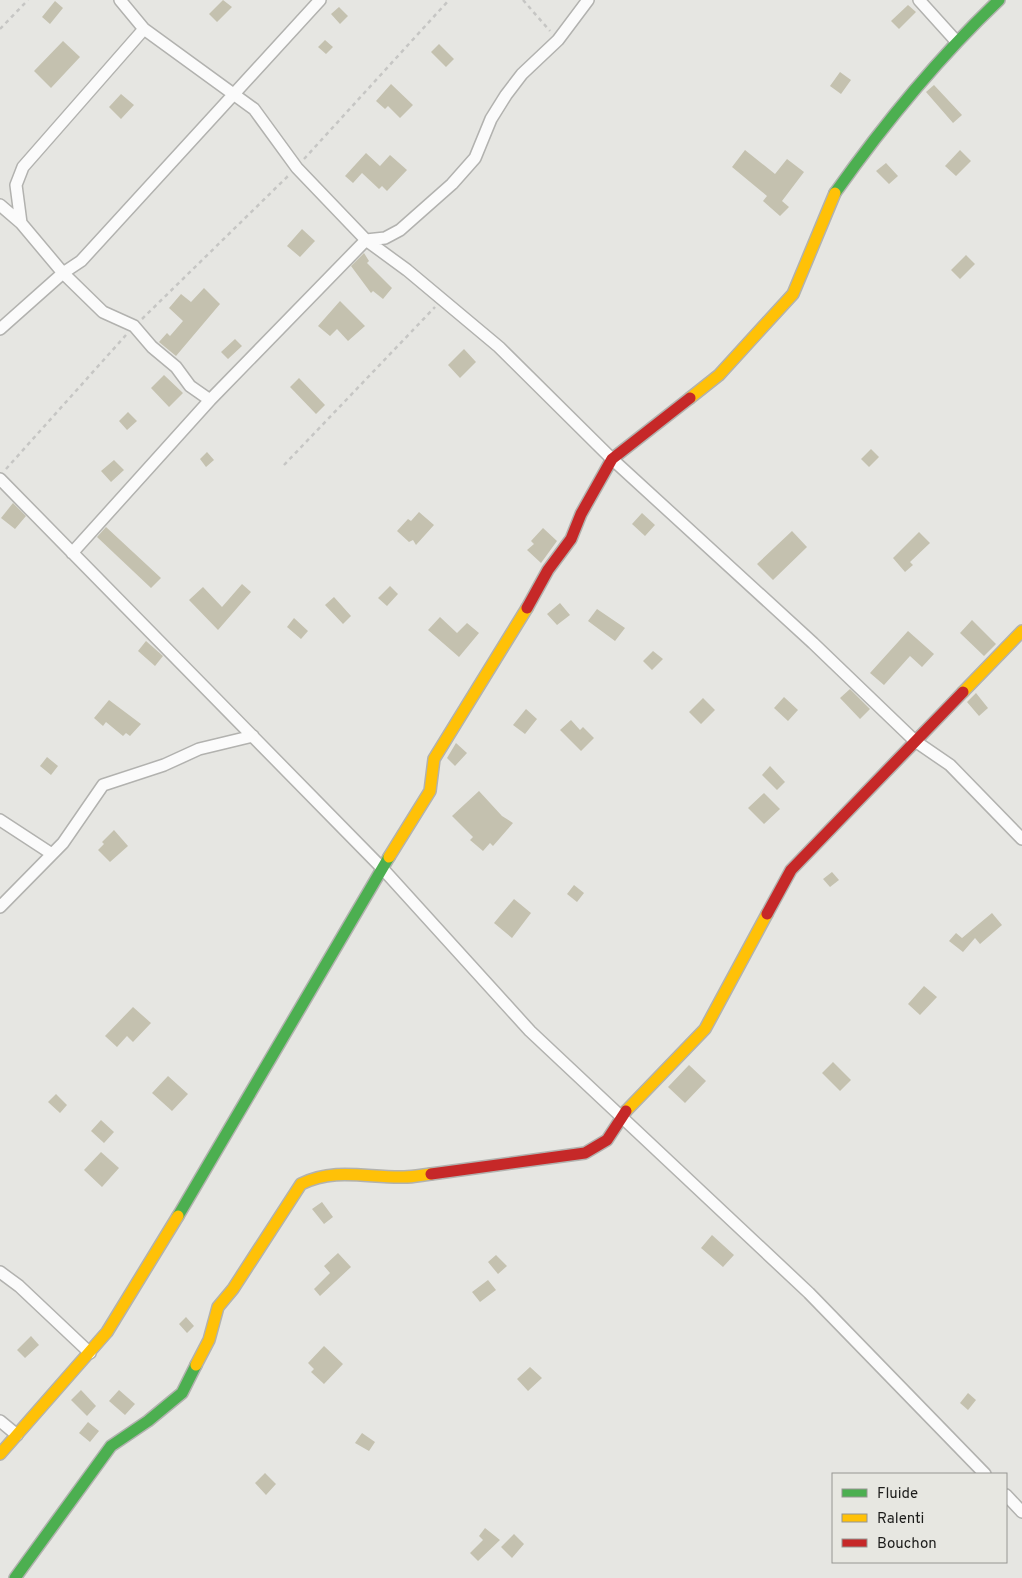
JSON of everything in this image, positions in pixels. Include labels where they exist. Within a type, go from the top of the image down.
[{"type":"street","points":[[120,0],[144,29],[254,109],[297,168],[366,240],[407,270],[499,346],[612,459],[813,643],[915,741],[950,764],[1022,839]]},
{"type":"street","points":[[0,329],[62,273],[81,261],[320,0]]},
{"type":"street","points":[[72,553],[210,400],[366,240],[385,238],[400,230],[452,184],[475,158],[492,119],[506,95],[522,74],[558,40],[588,0]]},
{"type":"street","points":[[919,0],[956,41]]},
{"type":"street","points":[[0,1454],[107,1332],[225,1139],[382,868],[430,791],[434,758],[511,637],[548,570],[570,539],[581,514],[612,459],[719,375],[793,294],[834,194],[873,139],[956,41],[999,0]]},
{"type":"street","points":[[20,223],[16,185],[23,167],[144,29]]},
{"type":"street","points":[[0,205],[20,223],[62,273],[103,312],[134,326],[152,347],[176,367],[190,386],[210,400]]},
{"type":"street","points":[[0,477],[72,553],[382,868],[530,1030],[809,1293],[984,1473]]},
{"type":"street","points":[[14,1578],[111,1446],[148,1421],[182,1393],[209,1340],[218,1306],[233,1289],[300,1184],[315,1177],[342,1173],[404,1177],[585,1153],[607,1140],[621,1116],[705,1029],[791,870],[1022,631]]},
{"type":"street","points":[[0,907],[62,843],[103,785],[164,765],[199,748],[253,736]]},
{"type":"street","points":[[0,820],[52,854]]},
{"type":"street","points":[[0,1272],[19,1286],[90,1353]]},
{"type":"street","points":[[0,1421],[17,1435]]},
{"type":"street","points":[[1007,1497],[1022,1512]]},
{"type":"path","points":[[0,28],[28,0]]},
{"type":"path","points":[[0,477],[134,326],[297,168],[449,0]]},
{"type":"path","points":[[522,0],[558,40]]},
{"type":"path","points":[[284,465],[442,300]]},
{"type":"building","points":[[223,0],[232,7],[217,22],[209,14]]},
{"type":"building","points":[[55,1],[63,8],[50,24],[42,17]]},
{"type":"building","points":[[908,5],[916,12],[899,29],[891,21]]},
{"type":"building","points":[[339,7],[348,16],[340,24],[331,14]]},
{"type":"building","points":[[325,40],[333,47],[326,54],[318,47]]},
{"type":"building","points":[[63,41],[80,57],[51,88],[34,71]]},
{"type":"building","points":[[439,44],[454,59],[446,67],[431,52]]},
{"type":"building","points":[[840,72],[851,80],[841,94],[830,86]]},
{"type":"building","points":[[391,84],[413,105],[400,118],[388,106],[385,109],[376,101]]},
{"type":"building","points":[[934,85],[962,115],[953,123],[926,92]]},
{"type":"building","points":[[121,94],[134,105],[121,119],[109,107]]},
{"type":"building","points":[[745,150],[775,174],[787,159],[804,172],[782,201],[789,207],[780,216],[763,201],[767,196],[732,167]]},
{"type":"building","points":[[960,150],[971,161],[956,176],[945,166]]},
{"type":"building","points":[[366,153],[380,166],[390,155],[407,170],[387,191],[382,186],[379,189],[362,173],[353,183],[345,176]]},
{"type":"building","points":[[886,163],[898,176],[889,184],[876,171]]},
{"type":"building","points":[[302,229],[315,241],[300,257],[287,246]]},
{"type":"building","points":[[364,253],[369,261],[367,263],[392,288],[383,299],[373,291],[371,293],[351,266]]},
{"type":"building","points":[[966,255],[975,264],[960,279],[951,270]]},
{"type":"building","points":[[204,288],[220,304],[176,356],[159,342],[167,333],[170,336],[183,321],[169,308],[181,294],[191,302]]},
{"type":"building","points":[[340,301],[365,326],[348,341],[337,329],[330,336],[318,326]]},
{"type":"building","points":[[235,339],[242,346],[228,359],[221,352]]},
{"type":"building","points":[[464,349],[476,362],[460,378],[448,365]]},
{"type":"building","points":[[164,375],[183,393],[169,407],[151,388]]},
{"type":"building","points":[[299,378],[325,405],[316,414],[290,387]]},
{"type":"building","points":[[128,412],[137,421],[127,430],[119,421]]},
{"type":"building","points":[[871,449],[879,457],[869,467],[861,459]]},
{"type":"building","points":[[207,452],[214,460],[206,467],[200,459]]},
{"type":"building","points":[[114,460],[124,470],[111,482],[101,471]]},
{"type":"building","points":[[13,503],[26,516],[15,529],[1,518]]},
{"type":"building","points":[[419,512],[434,525],[416,545],[413,540],[409,542],[397,531],[408,519],[411,521]]},
{"type":"building","points":[[642,513],[655,525],[645,536],[632,524]]},
{"type":"building","points":[[106,527],[161,578],[151,588],[97,537]]},
{"type":"building","points":[[543,528],[557,541],[541,563],[527,550],[534,544],[531,541]]},
{"type":"building","points":[[792,531],[807,547],[773,580],[757,564]]},
{"type":"building","points":[[919,532],[930,543],[910,562],[913,565],[905,572],[893,558]]},
{"type":"building","points":[[242,584],[251,592],[218,630],[189,600],[203,587],[222,607]]},
{"type":"building","points":[[390,586],[398,594],[387,606],[378,598]]},
{"type":"building","points":[[334,597],[351,616],[343,624],[325,605]]},
{"type":"building","points":[[560,603],[570,615],[557,625],[547,614]]},
{"type":"building","points":[[597,609],[625,628],[615,641],[588,621]]},
{"type":"building","points":[[440,617],[457,633],[467,623],[479,633],[459,657],[428,630]]},
{"type":"building","points":[[294,618],[308,631],[301,639],[287,627]]},
{"type":"building","points":[[972,620],[996,644],[984,656],[960,633]]},
{"type":"building","points":[[908,631],[934,654],[922,667],[910,656],[884,685],[870,673]]},
{"type":"building","points":[[146,641],[163,656],[155,666],[138,651]]},
{"type":"building","points":[[653,651],[663,659],[652,670],[643,661]]},
{"type":"building","points":[[850,689],[870,709],[860,719],[840,698]]},
{"type":"building","points":[[976,693],[988,708],[979,716],[967,702]]},
{"type":"building","points":[[784,697],[798,710],[788,721],[774,708]]},
{"type":"building","points":[[703,698],[715,710],[701,724],[689,712]]},
{"type":"building","points":[[109,700],[141,724],[130,736],[126,733],[123,736],[106,722],[103,726],[94,718]]},
{"type":"building","points":[[526,709],[537,719],[525,734],[513,725]]},
{"type":"building","points":[[571,720],[580,730],[583,727],[594,738],[581,751],[560,730]]},
{"type":"building","points":[[456,743],[467,753],[455,766],[447,758]]},
{"type":"building","points":[[47,757],[58,766],[51,775],[40,766]]},
{"type":"building","points":[[770,766],[785,782],[777,790],[762,775]]},
{"type":"building","points":[[479,791],[502,816],[513,823],[493,846],[490,843],[483,851],[470,840],[473,837],[452,816]]},
{"type":"building","points":[[764,793],[780,809],[764,824],[748,808]]},
{"type":"building","points":[[114,830],[128,846],[110,862],[98,850],[104,844],[102,842]]},
{"type":"building","points":[[832,872],[839,880],[830,887],[823,879]]},
{"type":"building","points":[[574,885],[584,893],[577,902],[567,894]]},
{"type":"building","points":[[514,899],[531,913],[512,938],[494,923]]},
{"type":"building","points":[[992,913],[1002,925],[980,944],[975,938],[963,952],[949,941],[956,933],[962,938]]},
{"type":"building","points":[[924,986],[937,997],[920,1015],[908,1004]]},
{"type":"building","points":[[133,1007],[151,1023],[133,1042],[127,1036],[117,1047],[105,1036]]},
{"type":"building","points":[[833,1062],[851,1080],[840,1091],[822,1073]]},
{"type":"building","points":[[689,1065],[706,1081],[685,1103],[668,1087]]},
{"type":"building","points":[[168,1076],[188,1094],[172,1111],[152,1093]]},
{"type":"building","points":[[56,1094],[67,1105],[60,1113],[48,1102]]},
{"type":"building","points":[[101,1120],[114,1132],[104,1143],[91,1131]]},
{"type":"building","points":[[101,1152],[119,1168],[102,1187],[84,1170]]},
{"type":"building","points":[[322,1202],[333,1217],[324,1224],[312,1209]]},
{"type":"building","points":[[712,1235],[734,1255],[723,1267],[701,1248]]},
{"type":"building","points":[[338,1253],[351,1267],[320,1296],[314,1289],[330,1273],[324,1266]]},
{"type":"building","points":[[496,1255],[507,1266],[498,1274],[488,1262]]},
{"type":"building","points":[[488,1280],[496,1290],[480,1302],[472,1292]]},
{"type":"building","points":[[186,1317],[194,1326],[187,1333],[179,1324]]},
{"type":"building","points":[[31,1336],[39,1345],[25,1358],[17,1350]]},
{"type":"building","points":[[324,1346],[343,1364],[324,1384],[311,1372],[314,1369],[308,1363]]},
{"type":"building","points":[[530,1367],[542,1378],[528,1391],[517,1379]]},
{"type":"building","points":[[81,1390],[96,1406],[87,1416],[71,1400]]},
{"type":"building","points":[[119,1390],[135,1404],[125,1415],[109,1401]]},
{"type":"building","points":[[968,1393],[976,1400],[968,1410],[960,1403]]},
{"type":"building","points":[[88,1422],[99,1431],[90,1442],[79,1433]]},
{"type":"building","points":[[362,1433],[375,1442],[369,1451],[355,1443]]},
{"type":"building","points":[[265,1473],[276,1484],[266,1495],[255,1483]]},
{"type":"building","points":[[485,1528],[500,1540],[478,1561],[470,1553],[483,1540],[479,1536]]},
{"type":"building","points":[[514,1534],[524,1544],[512,1558],[501,1547]]},
{"type":"traffic: fast","points":[[835,193],[912,93],[954,45],[999,0]]},
{"type":"traffic: fast","points":[[178,1216],[389,857]]},
{"type":"traffic: fast","points":[[15,1578],[111,1446],[148,1421],[182,1393],[196,1365]]},
{"type":"traffic: slow","points":[[690,398],[719,375],[793,294],[835,193]]},
{"type":"traffic: slow","points":[[389,857],[430,791],[434,759],[527,608]]},
{"type":"traffic: slow","points":[[963,692],[1022,631]]},
{"type":"traffic: slow","points":[[626,1111],[705,1029],[767,914]]},
{"type":"traffic: slow","points":[[196,1365],[209,1340],[218,1307],[233,1289],[301,1184],[326,1176],[352,1174],[404,1177],[431,1174]]},
{"type":"traffic: slow","points":[[0,1454],[107,1332],[178,1216]]},
{"type":"traffic: jam","points":[[527,608],[548,570],[571,539],[581,514],[612,459],[690,398]]},
{"type":"traffic: jam","points":[[767,914],[791,870],[963,692]]},
{"type":"traffic: jam","points":[[431,1174],[585,1153],[607,1140],[626,1111]]}]
